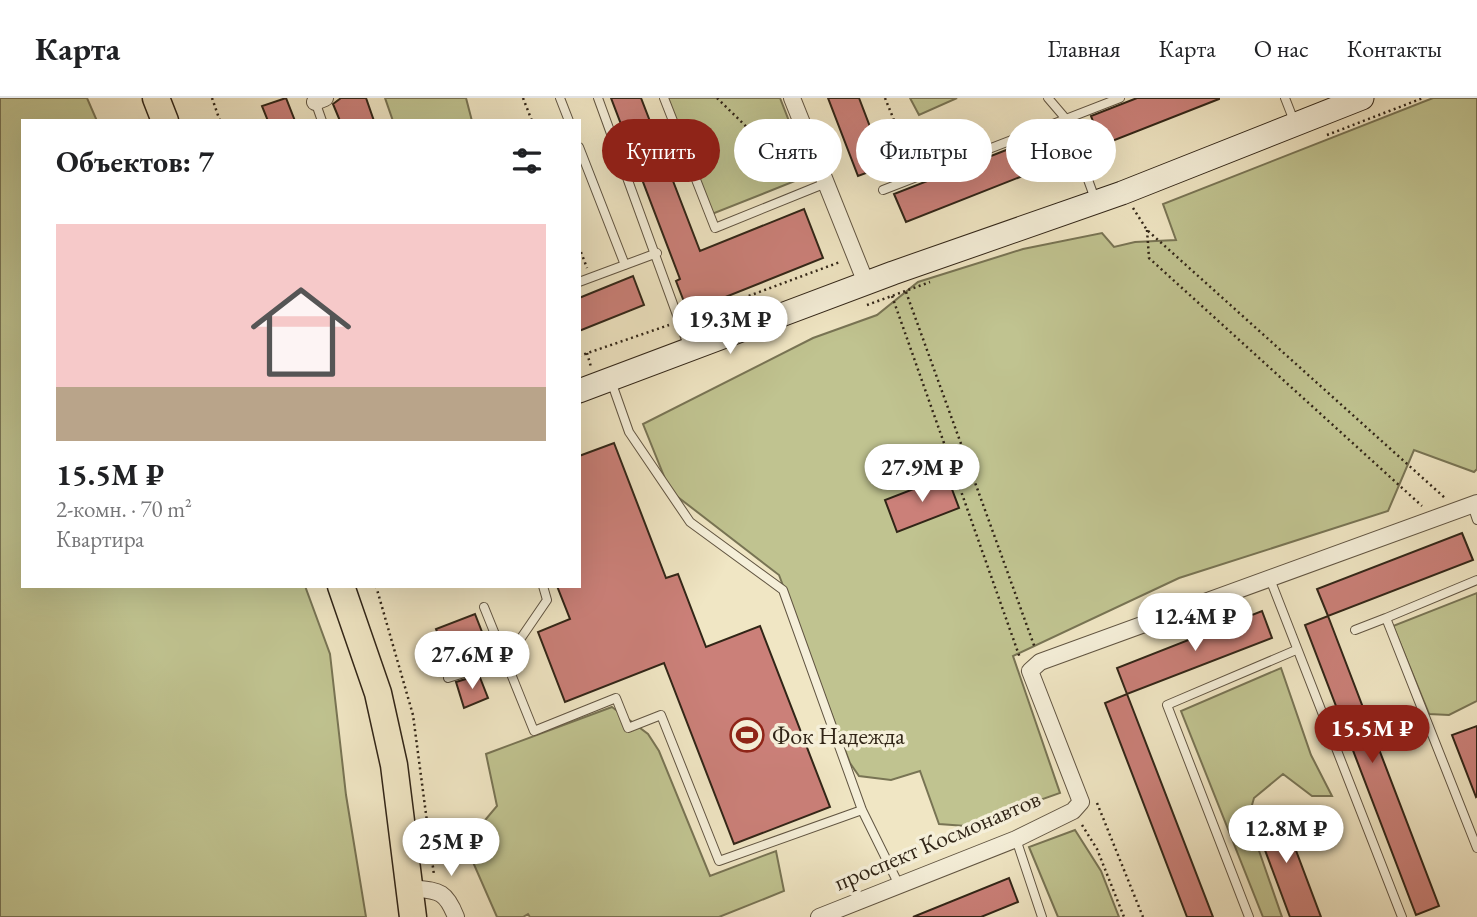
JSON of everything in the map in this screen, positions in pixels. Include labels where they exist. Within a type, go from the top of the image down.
[{"type":"main road","points":[[156,98],[164,119]]},
{"type":"main road","points":[[581,390],[866,283],[1122,193],[1362,98]]},
{"type":"main road","points":[[342,588],[380,705],[394,765],[413,917]]},
{"type":"street","points":[[792,98],[819,186],[866,283]]},
{"type":"street","points":[[1040,662],[1434,517],[1471,509]]},
{"type":"street","name":"проспект Космонавтов","points":[[819,917],[900,888],[1016,839],[1073,811],[1081,802],[1030,671],[1040,662]]},
{"type":"street","points":[[410,888],[435,890],[448,897],[456,917]]},
{"type":"lane","points":[[560,98],[568,119]]},
{"type":"lane","points":[[598,98],[657,253],[689,348]]},
{"type":"lane","points":[[664,98],[715,228],[819,186]]},
{"type":"lane","points":[[1048,98],[1066,119],[1120,98]]},
{"type":"lane","points":[[1286,98],[1295,125]]},
{"type":"lane","points":[[318,99],[322,119]]},
{"type":"lane","points":[[581,152],[625,265]]},
{"type":"lane","points":[[883,190],[904,182]]},
{"type":"lane","points":[[1089,182],[1096,201]]},
{"type":"lane","points":[[581,281],[657,253]]},
{"type":"lane","points":[[610,378],[629,432],[690,522],[783,590],[862,810],[900,888]]},
{"type":"lane","points":[[1270,579],[1402,917]]},
{"type":"lane","points":[[1355,630],[1477,580]]},
{"type":"lane","points":[[448,678],[506,660],[547,600],[544,588]]},
{"type":"lane","points":[[484,607],[534,731],[616,698],[628,728],[661,715],[719,861],[862,810]]},
{"type":"lane","points":[[1386,618],[1477,848]]},
{"type":"lane","points":[[1249,917],[1167,705],[1296,650]]},
{"type":"lane","points":[[1016,839],[1042,917]]},
{"type":"path","points":[[212,98],[219,119]]},
{"type":"path","points":[[523,98],[531,119]]},
{"type":"path","points":[[717,98],[819,186]]},
{"type":"path","points":[[885,98],[894,119]]},
{"type":"path","points":[[1122,193],[1147,230],[1471,509]]},
{"type":"path","points":[[1147,230],[1149,258],[1434,517]]},
{"type":"path","points":[[581,252],[591,278]]},
{"type":"path","points":[[581,355],[853,257]]},
{"type":"path","points":[[1022,664],[892,296],[906,291],[1040,662]]},
{"type":"path","points":[[1095,798],[1143,917]]},
{"type":"path","points":[[1073,811],[1097,849],[1124,917]]},
{"type":"green space","points":[[0,98],[87,98],[96,119],[21,119],[21,588],[306,588],[330,654],[346,795],[366,917],[0,917]]},
{"type":"green space","points":[[385,98],[466,98],[471,119],[392,119]]},
{"type":"green space","points":[[667,98],[780,98],[788,119],[734,119],[734,182],[792,182],[712,214],[700,182],[720,182],[720,119],[675,119]]},
{"type":"green space","points":[[910,98],[957,98],[919,115]]},
{"type":"green space","points":[[1433,98],[1477,98],[1477,469],[1474,472],[1414,450],[1388,511],[1179,578],[1013,656],[1060,793],[966,826],[939,824],[920,771],[891,780],[859,776],[850,763],[779,575],[670,491],[643,424],[813,338],[877,315],[918,282],[1023,249],[1102,233],[1114,247],[1135,242],[1176,240],[1163,204]]},
{"type":"green space","points":[[1477,593],[1477,701],[1449,715],[1429,714],[1393,626]]},
{"type":"green space","points":[[1281,668],[1311,755],[1332,796],[1312,796],[1283,774],[1254,798],[1248,819],[1282,917],[1263,917],[1181,711]]},
{"type":"green space","points":[[612,707],[648,734],[659,751],[710,876],[776,851],[784,891],[719,917],[530,917],[528,914],[523,917],[497,917],[465,844],[497,806],[486,754]]},
{"type":"green space","points":[[1075,830],[1101,871],[1119,917],[1058,917],[1029,847]]},
{"type":"building","points":[[286,98],[294,119],[267,119],[262,106]]},
{"type":"building","points":[[341,98],[366,98],[373,119],[339,119],[333,104]]},
{"type":"building","points":[[611,98],[641,98],[649,119],[619,119]]},
{"type":"building","points":[[828,98],[859,98],[867,119],[856,119],[856,171],[842,134],[842,119],[836,119]]},
{"type":"building","points":[[1137,98],[1219,98],[1116,139],[1116,119],[1092,119],[1091,116]]},
{"type":"building","points":[[1006,150],[1007,182],[906,222],[894,194],[925,182],[992,182],[992,156]]},
{"type":"building","points":[[643,182],[673,182],[700,251],[804,209],[823,258],[688,312],[676,281],[680,279]]},
{"type":"building","points":[[633,276],[644,305],[581,330],[581,297]]},
{"type":"building","points":[[614,443],[666,578],[678,574],[706,647],[760,626],[830,807],[734,844],[664,663],[565,702],[538,632],[570,619],[558,588],[581,588],[581,455]]},
{"type":"building","points":[[947,476],[959,508],[897,532],[885,500]]},
{"type":"building","points":[[1462,533],[1473,560],[1328,616],[1317,589]]},
{"type":"building","points":[[1262,611],[1272,638],[1127,694],[1117,668]]},
{"type":"building","points":[[475,614],[491,655],[452,670],[436,629]]},
{"type":"building","points":[[1328,616],[1439,906],[1416,915],[1305,625]]},
{"type":"building","points":[[479,675],[488,698],[464,708],[456,682]]},
{"type":"building","points":[[1127,694],[1213,917],[1187,917],[1105,703]]},
{"type":"building","points":[[1477,726],[1477,796],[1476,797],[1452,735]]},
{"type":"building","points":[[1280,808],[1321,917],[1290,917],[1253,818]]},
{"type":"building","points":[[1009,878],[1018,902],[981,917],[913,917]]},
{"type":"place","name":"Фок Надежда","points":[[747,735]]}]
